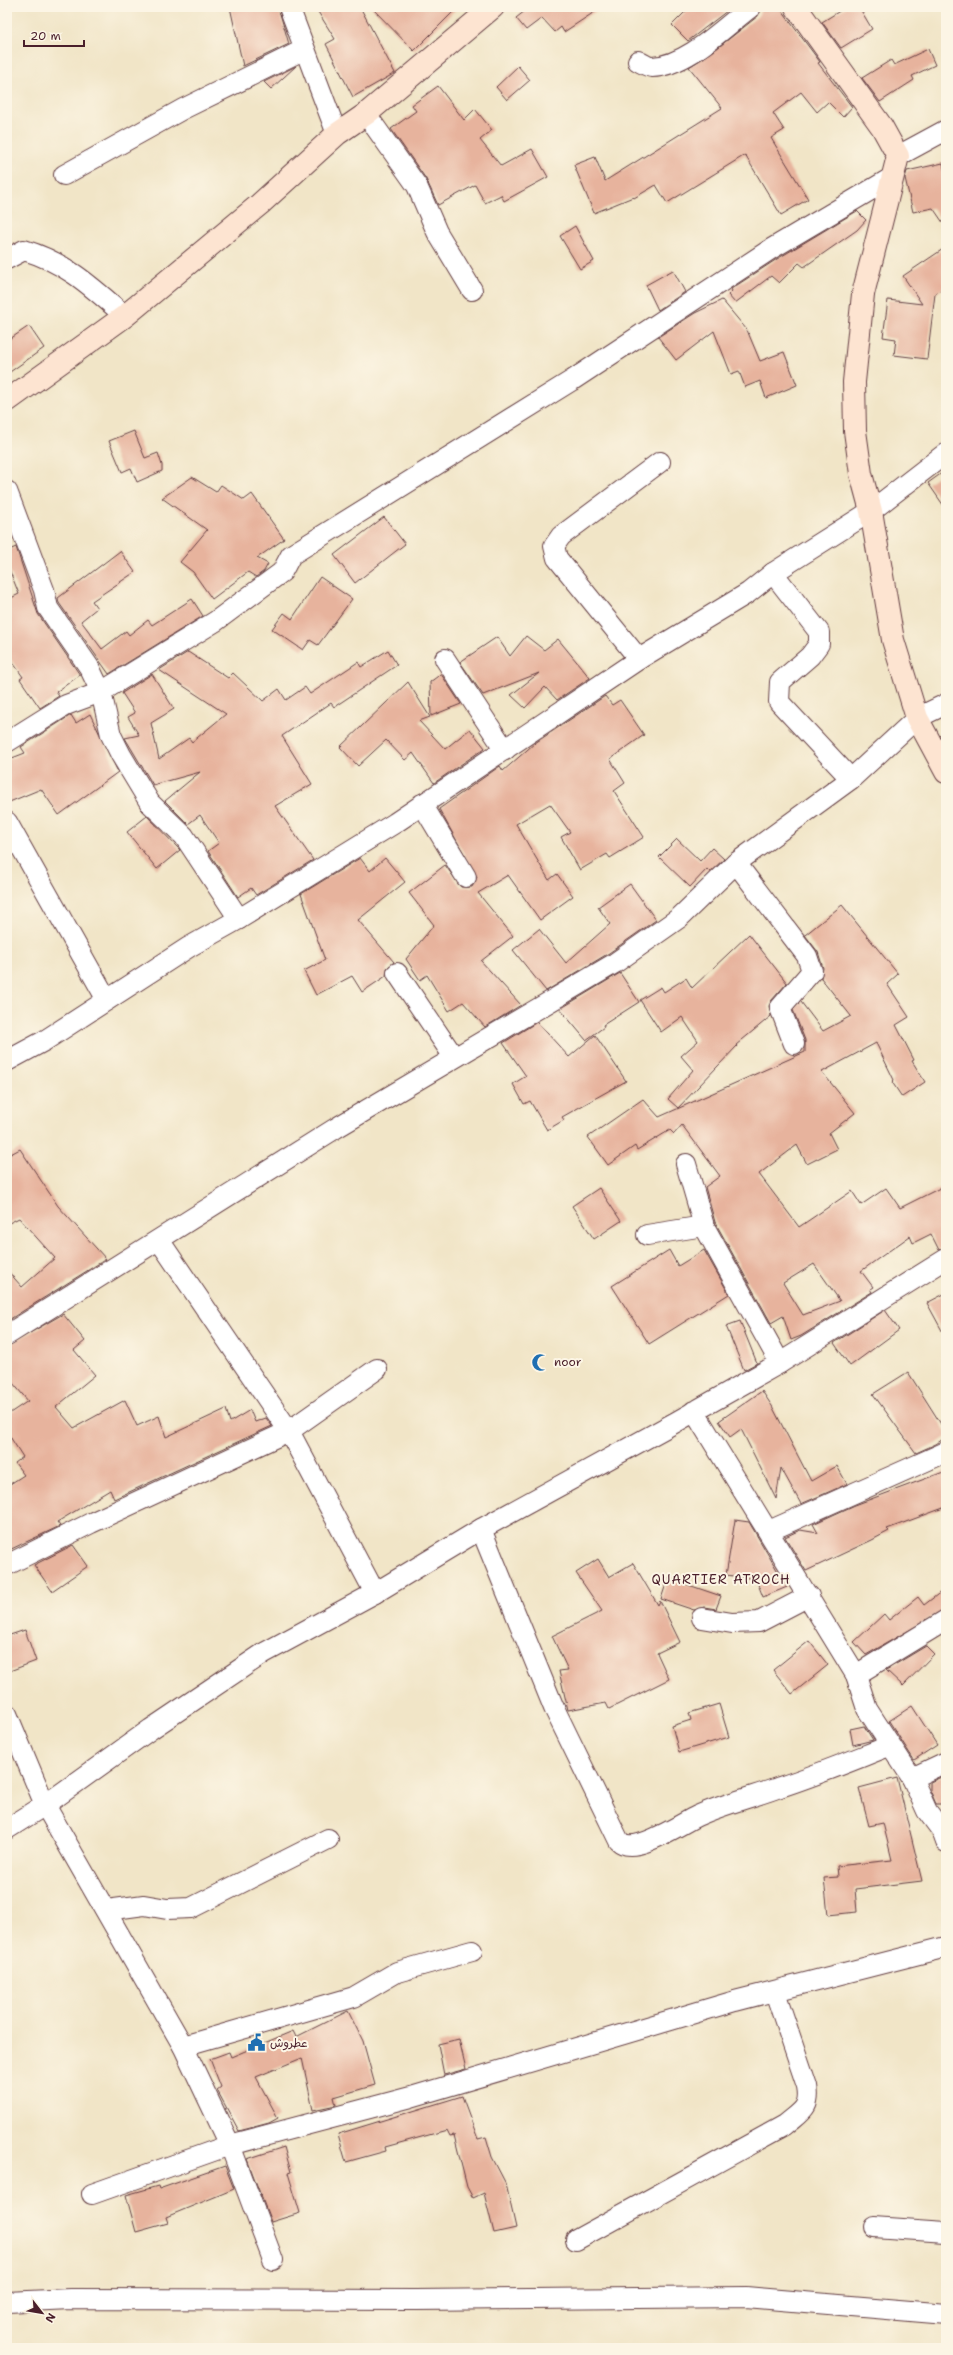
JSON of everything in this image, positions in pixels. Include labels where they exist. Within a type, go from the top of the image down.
[{"type":"main road","points":[[7,401],[125,316],[260,204],[337,134],[366,114],[493,7]]},
{"type":"main road","points":[[796,7],[882,127],[898,156],[891,178],[863,294],[854,382],[854,432],[861,474],[871,512],[893,640],[917,718],[946,772]]},
{"type":"street","points":[[289,7],[337,134]]},
{"type":"street","points":[[638,61],[651,67],[666,64],[688,56],[751,7]]},
{"type":"street","points":[[64,175],[183,109],[304,50]]},
{"type":"street","points":[[366,114],[417,186],[437,232],[472,290]]},
{"type":"street","points":[[898,156],[946,130]]},
{"type":"street","points":[[7,742],[66,705],[101,692],[216,621],[282,572],[292,555],[571,381],[771,249],[891,178]]},
{"type":"street","points":[[7,259],[24,250],[42,256],[78,275],[125,316]]},
{"type":"street","points":[[7,1061],[44,1041],[190,947],[382,832],[639,659],[748,593],[773,573],[871,512],[946,453]]},
{"type":"street","points":[[639,659],[557,558],[554,546],[561,536],[660,462]]},
{"type":"street","points":[[7,491],[44,590],[48,608],[89,667],[101,692],[111,735],[150,803],[184,836],[239,919]]},
{"type":"street","points":[[773,573],[819,632],[820,644],[810,656],[780,682],[779,702],[851,779]]},
{"type":"street","points":[[445,659],[505,750]]},
{"type":"street","points":[[7,1335],[454,1057],[615,963],[679,918],[736,862],[851,779],[917,718],[946,704]]},
{"type":"street","points":[[422,804],[466,877]]},
{"type":"street","points":[[7,822],[107,1000]]},
{"type":"street","points":[[736,862],[807,956],[812,971],[780,1008],[794,1044]]},
{"type":"street","points":[[397,973],[454,1057]]},
{"type":"street","points":[[686,1164],[704,1226],[780,1363]]},
{"type":"street","points":[[647,1235],[704,1226]]},
{"type":"street","points":[[159,1240],[289,1431],[375,1593]]},
{"type":"street","points":[[7,1828],[45,1805],[150,1729],[264,1653],[375,1593],[481,1529],[780,1363],[946,1259]]},
{"type":"street","points":[[7,1565],[91,1523],[289,1431],[378,1369]]},
{"type":"street","points":[[694,1411],[809,1596],[856,1675],[867,1709],[889,1746],[912,1778],[927,1811],[942,1832],[946,1842]]},
{"type":"street","points":[[769,1531],[946,1452]]},
{"type":"street","points":[[481,1529],[554,1708],[623,1845],[629,1846],[643,1843],[698,1816],[797,1782],[889,1746]]},
{"type":"street","points":[[702,1618],[732,1623],[759,1622],[809,1596]]},
{"type":"street","points":[[856,1675],[946,1620]]},
{"type":"street","points":[[7,1714],[45,1805],[107,1910],[183,2046],[230,2145],[273,2260]]},
{"type":"street","points":[[912,1778],[946,1762]]},
{"type":"street","points":[[107,1910],[144,1905],[167,1909],[191,1908],[328,1839]]},
{"type":"street","points":[[92,2194],[230,2145],[411,2097],[735,2000],[775,1992],[946,1947]]},
{"type":"street","points":[[183,2046],[354,1997],[397,1972],[472,1951]]},
{"type":"street","points":[[576,2240],[785,2125],[804,2108],[809,2099],[807,2086],[775,1992]]},
{"type":"street","points":[[874,2227],[946,2232]]},
{"type":"street","points":[[7,2302],[70,2299],[416,2300],[746,2297],[946,2314]]},
{"type":"building","points":[[230,7],[278,7],[289,44],[243,66]]},
{"type":"building","points":[[315,7],[360,7],[395,73],[353,97],[326,44],[335,39]]},
{"type":"building","points":[[371,7],[458,7],[414,51]]},
{"type":"building","points":[[530,7],[602,7],[564,32],[561,27],[555,32],[542,18],[526,30],[516,18]]},
{"type":"building","points":[[690,7],[732,7],[688,41],[672,25]]},
{"type":"building","points":[[762,7],[779,7],[820,62],[818,63],[852,107],[843,117],[828,102],[817,112],[801,92],[773,113],[784,130],[771,138],[808,199],[781,215],[745,155],[667,203],[656,185],[634,198],[633,197],[594,213],[574,165],[595,157],[605,181],[722,108],[689,67],[711,53],[758,16]]},
{"type":"building","points":[[846,7],[859,7],[872,29],[841,48],[822,22]]},
{"type":"building","points":[[928,49],[935,65],[912,76],[914,80],[880,102],[862,78],[891,60],[894,65]]},
{"type":"building","points":[[296,66],[271,89],[264,82]]},
{"type":"building","points":[[518,66],[530,80],[507,100],[496,87]]},
{"type":"building","points":[[438,86],[464,120],[475,109],[492,130],[480,140],[501,166],[532,149],[548,177],[504,201],[501,195],[485,203],[475,185],[438,205],[426,179],[391,129],[416,111],[412,105]]},
{"type":"building","points":[[943,163],[946,178],[946,227],[933,208],[913,212],[905,178],[907,171]]},
{"type":"building","points":[[857,211],[866,220],[857,230],[804,267],[799,263],[779,283],[771,276],[735,303],[728,295],[732,291],[731,289],[777,259]]},
{"type":"building","points":[[575,226],[594,261],[580,269],[560,236]]},
{"type":"building","points":[[946,247],[946,286],[935,294],[927,359],[894,355],[896,339],[883,337],[888,300],[922,304],[903,276]]},
{"type":"building","points":[[673,270],[685,292],[658,310],[646,285]]},
{"type":"building","points":[[722,300],[747,330],[760,361],[784,352],[797,385],[766,398],[760,381],[745,387],[739,371],[731,374],[714,331],[676,360],[658,337],[695,313]]},
{"type":"building","points":[[29,326],[44,348],[7,374],[7,341]]},
{"type":"building","points":[[134,431],[145,458],[158,453],[162,465],[162,471],[137,482],[131,468],[122,472],[109,441]]},
{"type":"building","points":[[946,470],[946,509],[928,483]]},
{"type":"building","points":[[192,477],[216,492],[221,485],[244,500],[252,494],[284,539],[257,558],[268,564],[264,571],[256,577],[248,572],[212,599],[193,572],[180,562],[207,530],[162,498]]},
{"type":"building","points":[[384,517],[405,544],[355,583],[334,555]]},
{"type":"building","points":[[16,547],[38,614],[80,675],[56,692],[59,696],[40,708],[20,679],[23,677],[7,654],[7,600],[19,594],[7,564],[7,551]]},
{"type":"building","points":[[120,551],[135,572],[92,601],[97,608],[81,621],[102,649],[126,631],[129,635],[148,620],[152,625],[192,599],[203,616],[109,674],[59,603],[58,598]]},
{"type":"building","points":[[320,577],[352,599],[318,645],[310,640],[303,650],[272,629],[284,613],[292,619]]},
{"type":"building","points":[[526,636],[544,650],[558,639],[590,678],[557,700],[545,687],[525,708],[511,695],[539,673],[483,695],[460,662],[497,637],[510,656]]},
{"type":"building","points":[[388,650],[397,665],[334,707],[331,703],[282,736],[312,784],[275,806],[313,860],[256,895],[251,888],[238,897],[208,851],[219,843],[200,815],[188,824],[165,801],[200,772],[153,785],[125,738],[139,735],[128,717],[135,713],[122,693],[152,674],[174,709],[151,723],[159,759],[189,738],[192,742],[226,714],[159,670],[188,652],[228,678],[233,673],[263,701],[279,689],[286,700],[305,687],[310,694],[358,662],[361,667]]},
{"type":"building","points":[[441,674],[461,704],[431,716],[430,682]]},
{"type":"building","points":[[408,682],[430,717],[419,721],[445,749],[470,729],[485,748],[434,783],[413,753],[405,760],[386,740],[358,766],[340,747]]},
{"type":"building","points":[[605,696],[612,705],[620,700],[644,735],[610,759],[625,783],[614,791],[644,837],[610,858],[607,854],[580,870],[561,837],[570,832],[550,804],[516,824],[549,880],[557,874],[573,896],[540,920],[508,875],[478,893],[513,936],[481,961],[521,1005],[485,1027],[463,1002],[449,1011],[427,975],[420,980],[406,959],[434,925],[409,893],[445,865],[461,887],[472,887],[477,877],[439,809],[500,766],[503,771],[535,743]]},
{"type":"building","points":[[90,714],[118,772],[59,815],[41,789],[7,803],[7,760],[25,753],[21,747],[71,715],[76,723]]},
{"type":"building","points":[[147,816],[180,850],[157,869],[127,832]]},
{"type":"building","points":[[677,839],[700,861],[712,848],[724,859],[710,872],[707,869],[690,887],[659,857]]},
{"type":"building","points":[[360,858],[370,871],[385,858],[405,882],[358,920],[394,962],[387,968],[386,976],[362,992],[352,976],[316,995],[304,971],[325,960],[301,894]]},
{"type":"building","points":[[630,884],[656,920],[609,953],[546,991],[513,950],[539,929],[566,963],[610,924],[598,907]]},
{"type":"building","points":[[842,905],[898,974],[887,984],[909,1017],[896,1025],[914,1060],[912,1061],[925,1082],[902,1097],[892,1082],[894,1080],[876,1043],[822,1072],[855,1113],[829,1133],[837,1149],[807,1164],[797,1145],[759,1174],[799,1227],[852,1191],[861,1205],[886,1188],[900,1208],[946,1185],[946,1248],[939,1250],[931,1234],[913,1243],[910,1236],[861,1271],[873,1287],[870,1289],[872,1292],[801,1336],[791,1340],[783,1316],[771,1323],[715,1222],[705,1187],[720,1176],[682,1125],[674,1134],[670,1130],[637,1150],[635,1146],[608,1165],[588,1137],[643,1099],[659,1117],[805,1052],[805,1040],[793,1010],[801,1002],[823,1031],[851,1016],[821,978],[823,968],[818,952],[805,935]],"holes":[[[814,1264],[840,1301],[803,1315],[783,1283]]]},
{"type":"building","points":[[749,934],[787,983],[771,1001],[769,1006],[771,1016],[736,1045],[737,1046],[678,1108],[668,1099],[693,1070],[681,1056],[698,1041],[682,1017],[661,1032],[640,1000],[661,987],[664,992],[686,978],[692,988]]},
{"type":"building","points":[[620,973],[639,1002],[603,1025],[604,1027],[586,1040],[560,1009]]},
{"type":"building","points":[[537,1022],[569,1057],[595,1035],[626,1081],[562,1117],[564,1120],[547,1130],[530,1101],[524,1104],[513,1084],[526,1076],[503,1043]]},
{"type":"building","points":[[20,1149],[58,1206],[106,1259],[7,1321],[7,1270],[22,1287],[55,1258],[19,1218],[7,1224],[7,1156]]},
{"type":"building","points":[[599,1188],[621,1221],[594,1239],[572,1206]]},
{"type":"building","points":[[669,1250],[678,1266],[704,1250],[729,1294],[649,1344],[612,1286]]},
{"type":"building","points":[[946,1293],[946,1338],[927,1303]]},
{"type":"building","points":[[885,1310],[899,1330],[850,1366],[834,1343]]},
{"type":"building","points":[[63,1314],[85,1341],[74,1350],[95,1375],[56,1407],[74,1428],[125,1400],[137,1426],[159,1416],[166,1437],[226,1409],[230,1422],[250,1410],[255,1422],[266,1418],[272,1426],[114,1499],[110,1490],[57,1522],[60,1526],[7,1551],[7,1486],[24,1475],[15,1463],[23,1457],[7,1432],[7,1415],[28,1401],[7,1376],[7,1346]]},
{"type":"building","points":[[740,1321],[757,1363],[744,1370],[726,1326]]},
{"type":"building","points":[[908,1372],[946,1432],[946,1437],[936,1444],[916,1453],[873,1394]]},
{"type":"building","points":[[762,1391],[772,1406],[811,1481],[837,1466],[847,1484],[801,1504],[781,1468],[776,1499],[741,1429],[730,1437],[719,1421]]},
{"type":"building","points":[[946,1471],[946,1507],[887,1529],[889,1531],[872,1540],[806,1571],[785,1537],[800,1530],[818,1533],[813,1524],[855,1505]]},
{"type":"building","points":[[735,1520],[749,1522],[787,1587],[763,1597],[756,1579],[726,1575]]},
{"type":"building","points":[[73,1545],[88,1566],[52,1591],[34,1565]]},
{"type":"building","points":[[598,1559],[609,1577],[633,1563],[658,1605],[660,1601],[680,1642],[657,1653],[669,1679],[609,1709],[606,1703],[568,1710],[559,1671],[568,1670],[552,1636],[602,1611],[576,1573]]},
{"type":"building","points":[[668,1578],[721,1596],[716,1609],[704,1607],[694,1610],[661,1599]]},
{"type":"building","points":[[946,1588],[946,1609],[866,1655],[854,1642],[884,1614],[889,1620],[918,1597],[924,1605]]},
{"type":"building","points":[[25,1630],[36,1661],[7,1672],[7,1636]]},
{"type":"building","points":[[809,1641],[828,1665],[792,1694],[773,1670]]},
{"type":"building","points":[[926,1646],[934,1654],[903,1686],[886,1670]]},
{"type":"building","points":[[719,1704],[729,1737],[679,1752],[672,1726],[691,1720],[689,1713]]},
{"type":"building","points":[[912,1706],[937,1745],[914,1760],[889,1721]]},
{"type":"building","points":[[864,1726],[873,1740],[853,1745],[850,1729]]},
{"type":"building","points":[[946,1775],[946,1804],[936,1804],[930,1790],[930,1782]]},
{"type":"building","points":[[897,1778],[922,1881],[855,1889],[857,1912],[828,1915],[824,1878],[838,1877],[837,1866],[892,1860],[883,1823],[869,1826],[859,1788]]},
{"type":"building","points":[[348,2011],[363,2041],[375,2085],[334,2097],[336,2105],[313,2110],[302,2058],[256,2077],[278,2118],[269,2123],[239,2131],[217,2090],[221,2087],[210,2059],[229,2052],[231,2057],[293,2031],[296,2037]]},
{"type":"building","points":[[459,2039],[466,2069],[444,2075],[438,2044]]},
{"type":"building","points":[[462,2096],[478,2139],[486,2137],[492,2157],[506,2184],[516,2228],[494,2233],[484,2193],[473,2198],[467,2187],[454,2135],[450,2136],[447,2130],[385,2147],[386,2151],[346,2162],[338,2134]]},
{"type":"building","points":[[284,2147],[291,2172],[288,2173],[300,2213],[271,2222],[247,2159]]},
{"type":"building","points":[[225,2166],[234,2189],[166,2217],[168,2223],[136,2232],[126,2195],[158,2186],[159,2189]]},
{"type":"place","name":"noor","points":[[541,1362]]},
{"type":"place","name":"عطروش","points":[[257,2043]]},
{"type":"district","name":"QUARTIER ATROCH","points":[[721,1579]]}]
